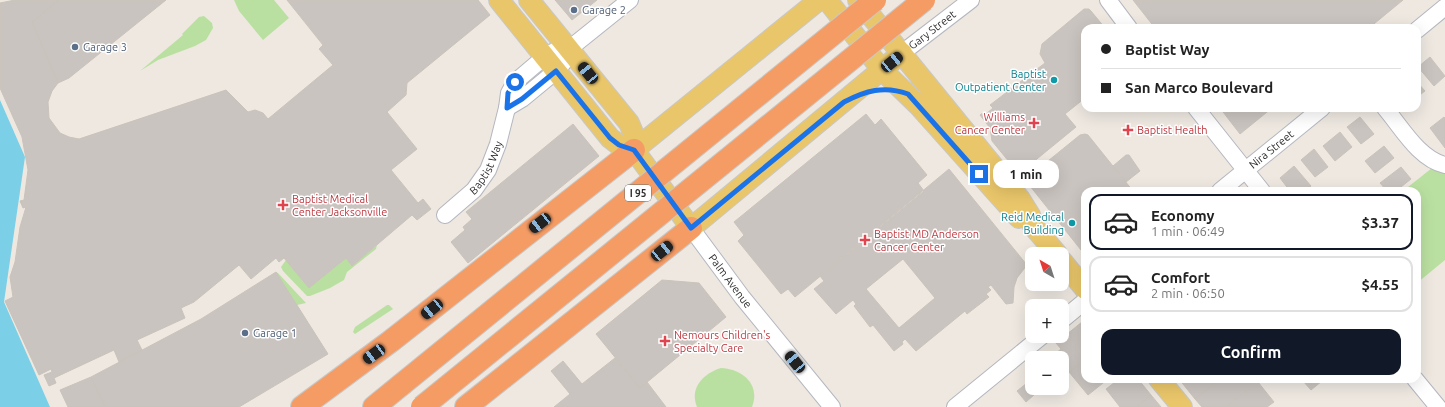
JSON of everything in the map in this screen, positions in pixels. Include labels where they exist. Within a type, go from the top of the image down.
[{"type":"highway","name":"I 95","points":[[374,407],[875,0]]},
{"type":"highway","name":"I 95","points":[[422,407],[924,0]]},
{"type":"highway","points":[[302,407],[374,354],[634,150]]},
{"type":"highway","points":[[466,407],[691,228]]},
{"type":"main road","points":[[499,0],[610,138],[619,145],[634,150]]},
{"type":"main road","points":[[529,0],[631,127],[635,139],[634,150]]},
{"type":"main road","points":[[781,30],[794,15],[802,0]]},
{"type":"main road","points":[[634,150],[819,0]]},
{"type":"main road","points":[[827,0],[882,70],[908,94],[1014,213],[1033,226],[1051,247]]},
{"type":"main road","points":[[858,0],[1020,199],[1030,215],[1033,226]]},
{"type":"main road","name":"Gary Street","points":[[691,228],[902,53]]},
{"type":"main road","points":[[844,102],[879,89],[892,90],[908,94]]},
{"type":"main road","name":"Palm Avenue","points":[[634,150],[691,228]]},
{"type":"main road","points":[[1069,269],[1081,284]]},
{"type":"main road","points":[[1162,383],[1182,407]]},
{"type":"street","name":"Baptist Way","points":[[445,215],[470,194],[484,177],[498,144],[507,108],[522,99],[550,64],[566,59],[569,49],[630,0]]},
{"type":"street","name":"Gary Street","points":[[902,53],[971,0]]},
{"type":"street","points":[[1108,0],[1126,24]]},
{"type":"street","points":[[1421,27],[1445,7]]},
{"type":"street","points":[[1199,112],[1259,187]]},
{"type":"street","name":"Nira Street","points":[[1225,187],[1317,112]]},
{"type":"street","points":[[1388,112],[1424,154],[1438,163],[1445,165]]},
{"type":"street","name":"Palm Avenue","points":[[691,228],[742,297],[832,407]]},
{"type":"street","points":[[1069,314],[1081,304]]},
{"type":"street","points":[[955,407],[1033,343]]},
{"type":"street","points":[[1418,383],[1438,407]]},
{"type":"green space","points":[[234,0],[274,0],[289,18],[263,40],[239,11]]},
{"type":"green space","points":[[204,16],[212,23],[213,28],[206,40],[195,46],[158,60],[140,71],[183,35],[182,34],[199,17]]},
{"type":"green space","points":[[1432,168],[1445,174],[1445,260],[1421,280],[1421,187],[1408,187]]},
{"type":"green space","points":[[377,245],[376,249],[347,272],[344,280],[330,288],[310,296],[307,296],[281,267],[286,260],[309,288],[346,258],[352,266]]},
{"type":"green space","points":[[276,272],[278,273],[306,303],[297,305]]},
{"type":"green space","points":[[387,305],[393,309],[355,334],[353,332],[355,327]]},
{"type":"green space","points":[[721,368],[736,371],[748,379],[754,391],[752,407],[697,407],[695,394],[700,382],[715,370]]},
{"type":"water","points":[[0,100],[25,157],[4,302],[50,407],[0,407]]},
{"type":"building","points":[[15,0],[59,0],[32,22],[58,83],[52,91],[48,102],[49,118],[60,133],[79,139],[226,90],[248,112],[255,110],[263,113],[268,119],[333,65],[319,49],[323,45],[287,0],[478,0],[490,15],[407,83],[406,95],[387,112],[417,149],[391,170],[418,203],[423,199],[431,209],[417,220],[412,215],[352,266],[346,258],[309,288],[284,258],[279,262],[276,258],[251,279],[239,265],[194,302],[181,308],[185,318],[137,340],[142,350],[119,362],[114,350],[54,378],[56,383],[49,386],[44,375],[52,372],[51,369],[39,375],[5,301],[13,297],[10,277],[15,262],[20,227],[26,207],[23,208],[20,201],[24,200],[28,170],[22,137],[0,88],[0,3]]},
{"type":"building","name":"Garage 3","points":[[59,0],[166,0],[69,78],[58,83],[32,22]]},
{"type":"building","name":"Garage 2","points":[[555,0],[597,0],[572,20]]},
{"type":"building","points":[[1133,0],[1403,0],[1374,24],[1152,24]]},
{"type":"building","name":"Baptist Outpatient Center","points":[[1084,9],[1089,9],[1102,24],[1081,24],[1081,101],[1065,114],[1076,127],[1032,163],[1028,159],[1015,169],[992,141],[990,128],[980,115],[984,112],[986,114],[993,108],[990,105],[1045,63],[1040,54],[1042,44]]},
{"type":"building","points":[[1430,57],[1445,76],[1434,86],[1421,71],[1421,64]]},
{"type":"building","points":[[1421,86],[1425,91],[1421,94]]},
{"type":"building","points":[[1223,112],[1267,112],[1240,134]]},
{"type":"building","points":[[866,114],[875,125],[881,119],[927,175],[918,183],[924,191],[795,297],[788,289],[781,294],[738,241],[744,235],[734,222]]},
{"type":"building","points":[[1360,117],[1374,134],[1361,144],[1347,127]]},
{"type":"building","points":[[1444,117],[1445,118],[1445,148],[1430,128]]},
{"type":"building","points":[[573,124],[599,156],[468,263],[451,242],[465,230],[463,227],[472,219],[466,212]]},
{"type":"building","points":[[1340,132],[1352,147],[1335,161],[1323,146]]},
{"type":"building","name":"Reid Medical Building","points":[[1080,135],[1088,135],[1130,187],[1081,187],[1081,250],[1026,181],[1027,178]]},
{"type":"building","points":[[1384,146],[1394,158],[1375,173],[1365,161]]},
{"type":"building","points":[[1314,149],[1328,167],[1315,177],[1301,160]]},
{"type":"building","points":[[1126,155],[1129,155],[1140,171],[1126,182],[1113,166]]},
{"type":"building","points":[[1294,166],[1311,186],[1287,187],[1280,178]]},
{"type":"building","points":[[1401,167],[1411,179],[1401,187],[1384,187],[1380,183]]},
{"type":"building","name":"Baptist MD Anderson Cancer Center","points":[[949,169],[1025,263],[1025,268],[1017,278],[1014,287],[1013,303],[1006,304],[991,285],[988,287],[991,290],[986,294],[989,297],[967,314],[965,311],[916,351],[905,339],[902,342],[903,344],[894,351],[873,325],[870,327],[854,306],[856,304],[853,300],[836,314],[814,289],[824,281],[820,276]],"holes":[[[903,259],[935,298],[899,328],[866,289]]]},
{"type":"building","name":"Garage 1","points":[[276,272],[328,354],[239,407],[105,407],[91,377],[201,319]]},
{"type":"building","points":[[662,280],[699,283],[726,317],[640,388],[596,334]]},
{"type":"building","points":[[1081,323],[1081,363],[1069,372],[1069,351],[1059,351],[1061,349],[1056,343],[1069,343],[1069,332]]},
{"type":"building","points":[[615,358],[640,388],[647,382],[666,407],[554,407],[570,394],[551,371],[563,361],[582,384]]},
{"type":"building","points":[[1081,363],[1081,383],[1103,383],[1088,395],[1069,372]]},
{"type":"building","points":[[91,377],[105,407],[68,407],[60,390]]},
{"type":"building","points":[[1114,383],[1141,383],[1151,395],[1137,407],[1120,407],[1106,389]]},
{"type":"building","points":[[1182,383],[1215,383],[1195,399]]},
{"type":"building","points":[[1215,383],[1256,383],[1226,407],[1202,407],[1195,399]]},
{"type":"building","points":[[1257,383],[1259,383],[1274,402],[1267,407],[1226,407]]},
{"type":"building","points":[[1305,383],[1320,383],[1311,390]]},
{"type":"building","points":[[1025,385],[1025,395],[1034,395],[1026,402],[1017,391]]},
{"type":"building","points":[[1151,395],[1161,407],[1137,407]]},
{"type":"place","name":"Garage 2","points":[[574,10]]},
{"type":"place","name":"Garage 3","points":[[75,47]]},
{"type":"place","name":"Baptist Outpatient Center","points":[[1054,80]]},
{"type":"place","name":"Williams Cancer Center","points":[[1034,123]]},
{"type":"place","name":"Baptist Health","points":[[1128,130]]},
{"type":"place","name":"Baptist Medical Center Jacksonville","points":[[283,205]]},
{"type":"place","name":"Reid Medical Building","points":[[1072,223]]},
{"type":"place","name":"Baptist MD Anderson Cancer Center","points":[[865,240]]},
{"type":"place","name":"Garage 1","points":[[245,333]]},
{"type":"place","name":"Nemours Children's Specialty Care","points":[[665,341]]},
{"type":"route","points":[[515,82],[508,93],[507,108],[517,103],[556,71],[610,138],[619,145],[634,150],[691,228],[844,102],[874,90],[884,89],[908,94],[979,174]]}]
